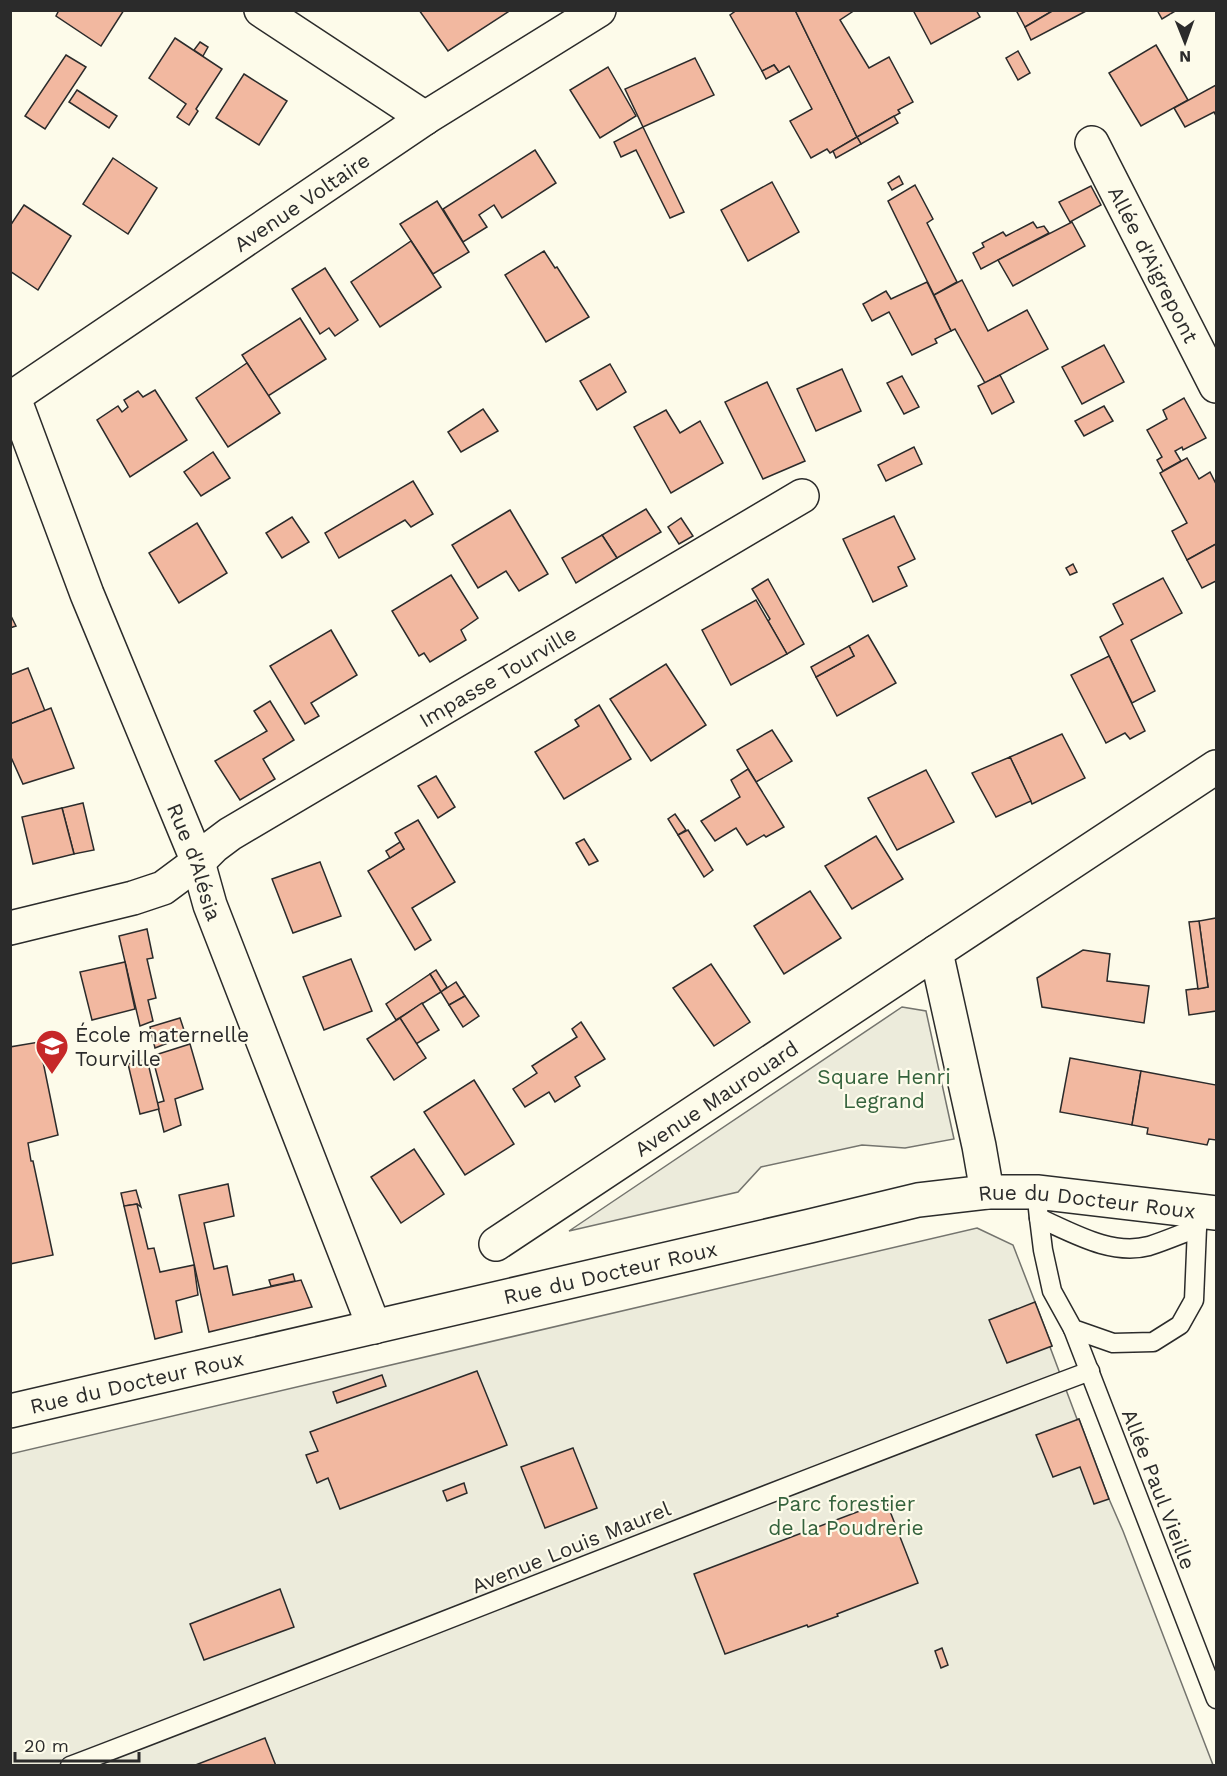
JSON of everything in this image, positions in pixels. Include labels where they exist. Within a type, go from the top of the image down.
[{"type":"street","points":[[261,10],[425,118]]},
{"type":"street","name":"Avenue Voltaire","points":[[12,398],[425,118],[598,10]]},
{"type":"street","name":"Allée d'Aigrepont","points":[[1092,143],[1216,386]]},
{"type":"street","name":"Rue d'Alésia","points":[[12,398],[87,594],[198,862],[210,905],[374,1327]]},
{"type":"street","name":"Impasse Tourville","points":[[10,928],[133,898],[163,888],[230,834],[802,496]]},
{"type":"street","name":"Avenue Maurouard","points":[[496,1244],[1216,767]]},
{"type":"street","points":[[936,952],[987,1192]]},
{"type":"street","name":"Rue du Docteur Roux","points":[[10,1411],[918,1200],[987,1192],[1038,1205],[1205,1217]]},
{"type":"lane","points":[[1038,1205],[1099,1244],[1123,1247],[1148,1246],[1205,1217]]},
{"type":"lane","points":[[1038,1205],[1043,1250],[1052,1291],[1073,1329],[1113,1343],[1153,1342],[1179,1325],[1194,1299],[1205,1217]]},
{"type":"lane","name":"Allée Paul Vieille","points":[[1073,1329],[1216,1699]]},
{"type":"lane","name":"Avenue Louis Maurel","points":[[70,1766],[1090,1371]]},
{"type":"green space","name":"Square Henri Legrand","points":[[902,1007],[926,1011],[954,1139],[905,1148],[862,1145],[761,1167],[738,1192],[569,1231]]},
{"type":"green space","name":"Parc forestier de la Poudrerie","points":[[977,1228],[1013,1245],[1077,1419],[1079,1419],[1213,1765],[11,1765],[10,1454]]},
{"type":"building","points":[[59,10],[124,10],[101,46],[56,16]]},
{"type":"building","points":[[419,10],[511,10],[448,51]]},
{"type":"building","points":[[737,10],[795,10],[857,137],[830,153],[827,149],[811,158],[790,121],[812,109],[789,66],[779,72],[774,65],[762,71],[730,15]]},
{"type":"building","points":[[795,10],[855,10],[840,20],[869,68],[889,57],[913,102],[898,110],[900,113],[857,137]]},
{"type":"building","points":[[913,10],[976,10],[980,17],[931,44]]},
{"type":"building","points":[[1016,10],[1054,10],[1025,27]]},
{"type":"building","points":[[1054,10],[1088,10],[1031,40],[1025,27]]},
{"type":"building","points":[[1157,10],[1177,10],[1162,19]]},
{"type":"building","points":[[175,38],[222,69],[196,109],[198,111],[189,125],[177,117],[186,104],[149,78]]},
{"type":"building","points":[[200,42],[208,47],[203,56],[194,50]]},
{"type":"building","points":[[1156,45],[1188,100],[1141,126],[1109,73]]},
{"type":"building","points":[[1018,51],[1030,73],[1018,80],[1006,58]]},
{"type":"building","points":[[66,55],[86,67],[45,129],[25,116]]},
{"type":"building","points":[[695,58],[714,95],[643,127],[625,89]]},
{"type":"building","points":[[774,65],[779,72],[766,79],[762,71]]},
{"type":"building","points":[[608,67],[636,116],[600,138],[570,90]]},
{"type":"building","points":[[244,74],[287,101],[259,145],[216,118]]},
{"type":"building","points":[[1216,85],[1216,116],[1214,112],[1185,127],[1174,108]]},
{"type":"building","points":[[77,90],[117,116],[109,128],[69,102]]},
{"type":"building","points":[[894,116],[898,123],[861,144],[857,137]]},
{"type":"building","points":[[643,127],[684,212],[670,218],[636,150],[621,157],[614,142]]},
{"type":"building","points":[[857,137],[861,144],[836,158],[833,151]]},
{"type":"building","points":[[535,150],[556,183],[502,218],[494,205],[479,215],[487,227],[463,242],[443,209]]},
{"type":"building","points":[[113,158],[157,188],[128,234],[83,204]]},
{"type":"building","points":[[899,176],[903,184],[892,190],[888,183]]},
{"type":"building","points":[[772,182],[799,232],[748,261],[721,210]]},
{"type":"building","points":[[915,185],[933,219],[927,223],[957,282],[934,295],[888,201]]},
{"type":"building","points":[[1091,186],[1101,205],[1070,222],[1059,202]]},
{"type":"building","points":[[437,201],[469,252],[433,274],[400,224]]},
{"type":"building","points":[[24,205],[71,236],[38,290],[10,271],[10,226]]},
{"type":"building","points":[[1033,222],[1037,228],[1044,226],[1049,233],[981,269],[973,253],[984,247],[982,243],[1003,232],[1006,236]]},
{"type":"building","points":[[1072,222],[1085,246],[1013,286],[998,260]]},
{"type":"building","points":[[411,241],[441,287],[380,327],[351,282]]},
{"type":"building","points":[[544,251],[589,317],[546,342],[505,275]]},
{"type":"building","points":[[325,268],[358,320],[335,336],[329,328],[320,334],[292,289]]},
{"type":"building","points":[[962,280],[988,331],[1027,310],[1048,349],[985,383],[955,329],[951,331],[934,295]]},
{"type":"building","points":[[927,282],[951,331],[935,339],[937,343],[912,355],[889,312],[872,321],[863,304],[886,291],[891,299]]},
{"type":"building","points":[[300,318],[326,359],[268,396],[242,355]]},
{"type":"building","points":[[1104,345],[1124,382],[1082,404],[1062,367]]},
{"type":"building","points":[[247,363],[280,413],[228,447],[196,398]]},
{"type":"building","points":[[610,364],[626,392],[597,410],[580,381]]},
{"type":"building","points":[[842,369],[861,411],[816,431],[797,389]]},
{"type":"building","points":[[1000,375],[1014,402],[992,414],[978,386]]},
{"type":"building","points":[[902,376],[919,407],[904,414],[887,383]]},
{"type":"building","points":[[767,382],[805,461],[763,479],[725,402]]},
{"type":"building","points":[[155,390],[187,440],[130,477],[97,420],[118,406],[122,412],[128,407],[124,400],[138,391],[143,397]]},
{"type":"building","points":[[1184,398],[1206,438],[1183,450],[1182,447],[1175,451],[1181,461],[1163,471],[1157,460],[1162,457],[1147,430],[1167,419],[1163,410]]},
{"type":"building","points":[[1104,406],[1113,421],[1084,436],[1075,421]]},
{"type":"building","points":[[483,409],[498,431],[461,452],[448,432]]},
{"type":"building","points":[[666,410],[680,433],[700,421],[723,463],[671,493],[634,427]]},
{"type":"building","points":[[914,447],[922,464],[886,481],[878,465]]},
{"type":"building","points":[[213,452],[230,478],[201,496],[184,472]]},
{"type":"building","points":[[1187,458],[1199,479],[1210,472],[1216,484],[1216,544],[1187,560],[1172,531],[1187,523],[1160,473]]},
{"type":"building","points":[[413,481],[433,514],[411,527],[405,520],[339,558],[325,533]]},
{"type":"building","points":[[646,509],[661,532],[617,558],[602,535]]},
{"type":"building","points":[[510,510],[548,574],[519,591],[506,571],[478,588],[452,545]]},
{"type":"building","points":[[894,516],[915,559],[898,567],[907,586],[873,602],[843,539]]},
{"type":"building","points":[[292,517],[309,542],[282,558],[266,533]]},
{"type":"building","points":[[681,518],[693,536],[679,544],[668,527]]},
{"type":"building","points":[[197,523],[227,573],[179,603],[149,553]]},
{"type":"building","points":[[602,535],[617,558],[576,583],[562,558]]},
{"type":"building","points":[[1216,544],[1216,581],[1202,588],[1187,560]]},
{"type":"building","points":[[1073,564],[1077,572],[1070,575],[1066,568]]},
{"type":"building","points":[[451,575],[478,618],[461,630],[466,640],[430,662],[424,653],[419,656],[392,611]]},
{"type":"building","points":[[1163,578],[1182,613],[1131,640],[1155,691],[1132,703],[1100,637],[1123,624],[1113,604]]},
{"type":"building","points":[[768,579],[804,644],[787,654],[752,589]]},
{"type":"building","points":[[756,600],[787,654],[731,685],[702,630]]},
{"type":"building","points":[[10,614],[16,626],[10,628]]},
{"type":"building","points":[[331,630],[357,675],[311,703],[319,716],[305,724],[270,666]]},
{"type":"building","points":[[868,635],[896,683],[837,716],[816,677],[854,656],[849,646]]},
{"type":"building","points":[[849,646],[854,656],[816,677],[811,667]]},
{"type":"building","points":[[1109,656],[1145,731],[1130,739],[1125,733],[1106,743],[1071,675]]},
{"type":"building","points":[[666,664],[706,725],[651,761],[610,699]]},
{"type":"building","points":[[28,668],[45,711],[10,724],[10,675]]},
{"type":"building","points":[[270,701],[294,740],[263,759],[275,779],[240,800],[215,761],[267,731],[254,711]]},
{"type":"building","points":[[599,705],[631,759],[564,799],[535,752],[579,726],[575,720]]},
{"type":"building","points":[[51,708],[74,768],[23,784],[10,755],[10,724]]},
{"type":"building","points":[[772,730],[792,761],[756,782],[737,750]]},
{"type":"building","points":[[1062,734],[1085,778],[1032,804],[1010,757]]},
{"type":"building","points":[[1010,757],[1031,801],[996,817],[972,773]]},
{"type":"building","points":[[748,769],[784,827],[747,845],[736,828],[715,841],[701,821],[740,797],[731,780]]},
{"type":"building","points":[[926,770],[954,822],[897,850],[868,798]]},
{"type":"building","points":[[436,776],[455,807],[438,818],[418,786]]},
{"type":"building","points":[[83,803],[94,850],[74,854],[62,808]]},
{"type":"building","points":[[62,808],[74,854],[33,864],[22,817]]},
{"type":"building","points":[[675,814],[686,830],[678,835],[668,819]]},
{"type":"building","points":[[418,820],[455,882],[412,908],[431,940],[415,950],[368,871],[404,849],[395,833]]},
{"type":"building","points":[[688,830],[713,870],[704,877],[678,835]]},
{"type":"building","points":[[876,836],[903,879],[852,909],[825,866]]},
{"type":"building","points":[[584,839],[598,861],[589,865],[576,843]]},
{"type":"building","points":[[400,842],[404,849],[390,858],[386,851]]},
{"type":"building","points":[[320,862],[341,916],[293,933],[272,879]]},
{"type":"building","points":[[810,891],[841,938],[784,974],[754,926]]},
{"type":"building","points":[[1216,918],[1216,1011],[1189,1015],[1186,990],[1208,987],[1199,921]]},
{"type":"building","points":[[1199,921],[1208,987],[1198,989],[1189,922]]},
{"type":"building","points":[[147,929],[153,958],[147,959],[156,998],[148,1000],[153,1021],[140,1026],[119,936]]},
{"type":"building","points":[[1083,950],[1110,954],[1107,981],[1149,986],[1144,1023],[1042,1007],[1037,978]]},
{"type":"building","points":[[351,959],[372,1011],[324,1030],[303,977]]},
{"type":"building","points":[[125,962],[135,1009],[92,1020],[80,972]]},
{"type":"building","points":[[711,964],[750,1022],[714,1046],[673,988]]},
{"type":"building","points":[[436,970],[447,987],[441,992],[430,974]]},
{"type":"building","points":[[430,974],[441,992],[396,1020],[386,1004]]},
{"type":"building","points":[[456,982],[465,996],[449,1005],[441,992]]},
{"type":"building","points":[[465,996],[479,1016],[463,1027],[449,1005]]},
{"type":"building","points":[[422,1003],[439,1030],[416,1044],[400,1018]]},
{"type":"building","points":[[180,1018],[186,1036],[155,1048],[150,1027]]},
{"type":"building","points":[[400,1018],[426,1058],[394,1080],[367,1039]]},
{"type":"building","points":[[581,1022],[605,1059],[575,1077],[580,1086],[555,1102],[549,1092],[525,1107],[513,1089],[537,1073],[532,1066],[577,1037],[572,1029]]},
{"type":"building","points":[[39,1042],[58,1135],[28,1143],[53,1255],[10,1264],[10,1047]]},
{"type":"building","points":[[190,1044],[203,1089],[175,1099],[181,1125],[164,1132],[157,1103],[164,1101],[152,1056]]},
{"type":"building","points":[[1070,1058],[1141,1071],[1132,1125],[1060,1112]]},
{"type":"building","points":[[147,1059],[159,1109],[140,1114],[128,1064]]},
{"type":"building","points":[[1141,1071],[1216,1085],[1216,1140],[1209,1139],[1207,1145],[1147,1134],[1148,1128],[1132,1125]]},
{"type":"building","points":[[474,1080],[514,1144],[465,1175],[424,1112]]},
{"type":"building","points":[[414,1149],[444,1194],[401,1223],[371,1177]]},
{"type":"building","points":[[228,1184],[234,1216],[204,1223],[214,1269],[227,1266],[233,1295],[301,1280],[312,1307],[209,1332],[179,1195]]},
{"type":"building","points":[[136,1190],[141,1207],[137,1204],[124,1206],[121,1193]]},
{"type":"building","points":[[137,1204],[148,1249],[154,1248],[160,1272],[194,1265],[198,1295],[176,1301],[182,1332],[155,1339],[124,1206]]},
{"type":"building","points":[[293,1274],[295,1281],[271,1286],[269,1280]]},
{"type":"building","points":[[1035,1302],[1052,1346],[1007,1363],[989,1320]]},
{"type":"building","points":[[477,1371],[507,1445],[340,1509],[328,1478],[317,1483],[306,1455],[318,1451],[310,1432]]},
{"type":"building","points":[[382,1375],[386,1386],[337,1403],[333,1392]]},
{"type":"building","points":[[1079,1419],[1109,1499],[1094,1504],[1080,1467],[1053,1477],[1036,1435]]},
{"type":"building","points":[[573,1448],[597,1508],[545,1528],[521,1467]]},
{"type":"building","points":[[464,1483],[467,1493],[447,1501],[443,1491]]},
{"type":"building","points":[[886,1501],[918,1583],[837,1614],[838,1616],[725,1654],[694,1574]]},
{"type":"building","points":[[280,1589],[294,1627],[204,1660],[190,1624]]},
{"type":"building","points":[[942,1648],[948,1665],[941,1668],[935,1651]]},
{"type":"building","points":[[265,1738],[276,1766],[193,1766]]},
{"type":"place","name":"École maternelle Tourville","points":[[52,1075]]}]
